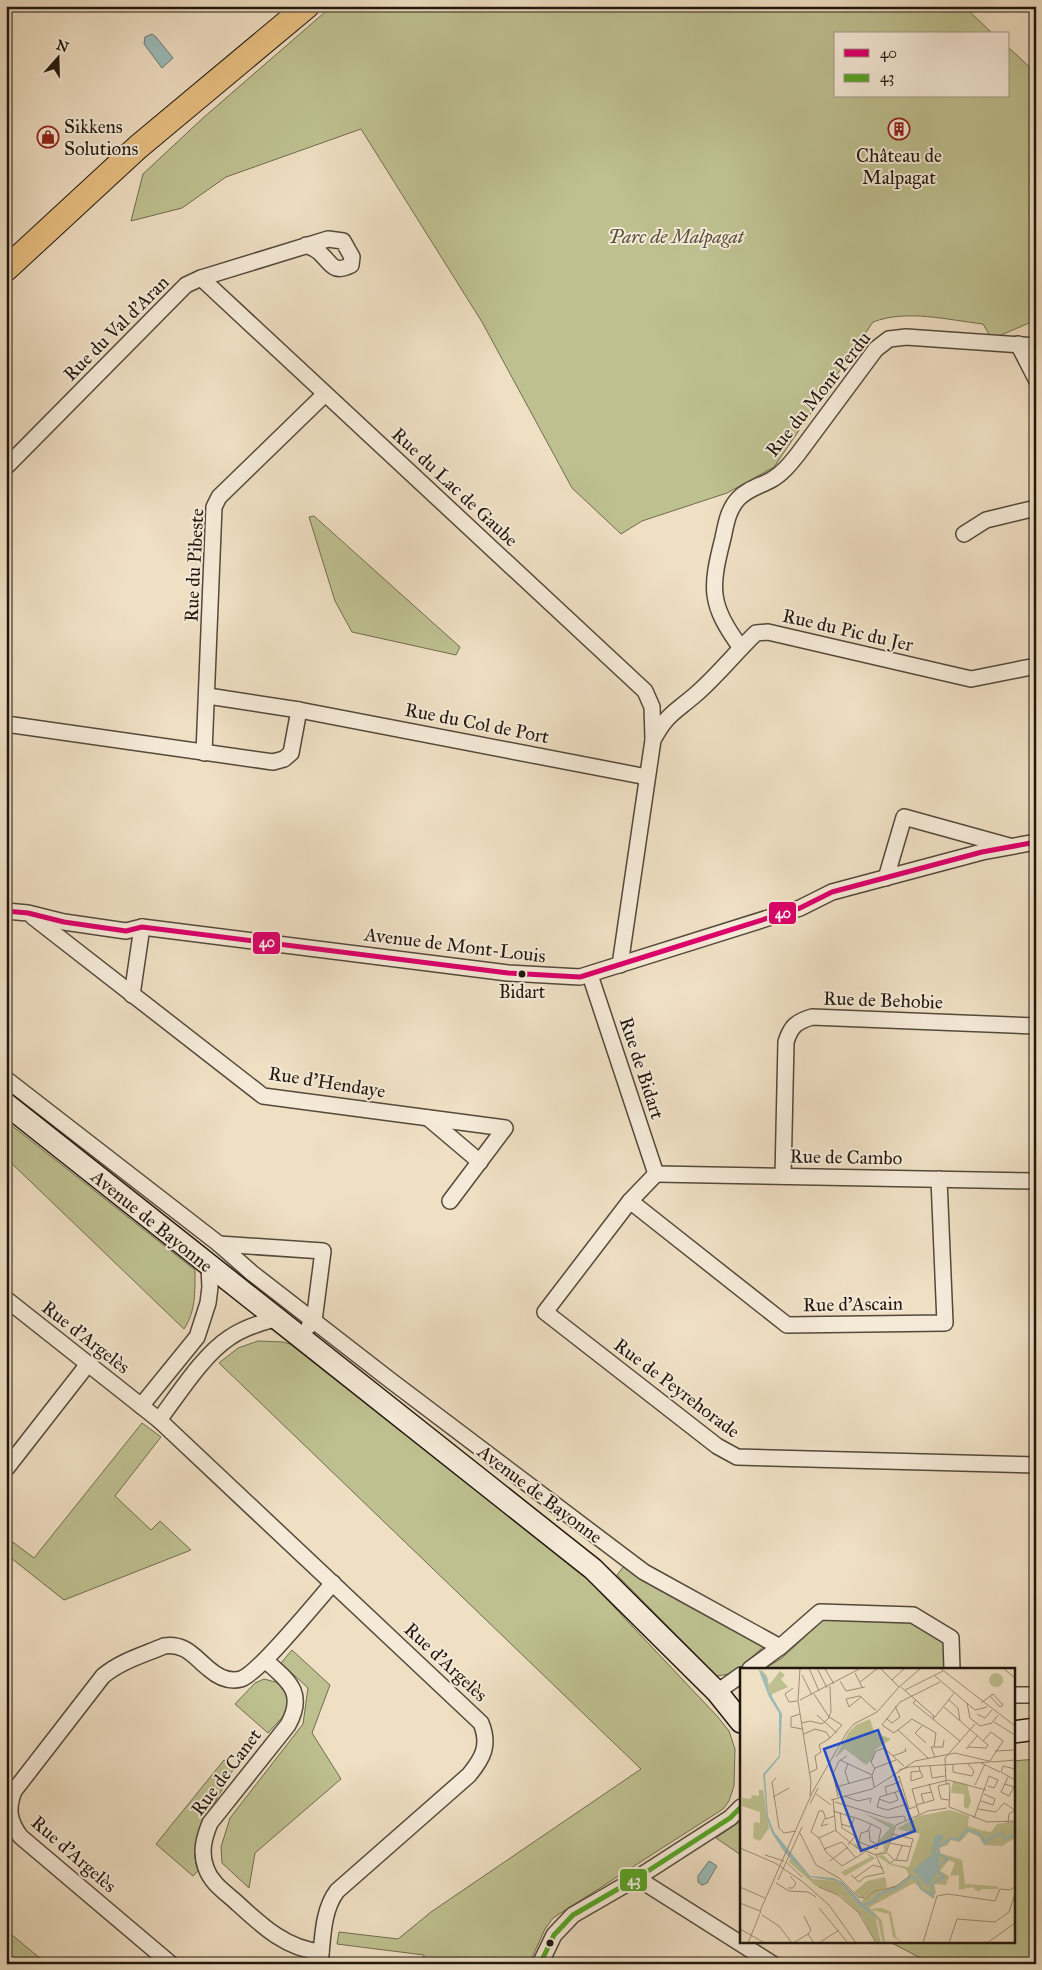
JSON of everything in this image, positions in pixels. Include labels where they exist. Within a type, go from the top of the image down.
[{"type":"main road","points":[[6,269],[138,148],[307,6]]},
{"type":"street","name":"Rue du Val d'Aran","points":[[6,467],[186,285],[201,278],[306,245]]},
{"type":"street","name":"Rue du Lac de Gaube","points":[[201,278],[645,691],[652,707],[654,740]]},
{"type":"street","name":"Rue du Mont Perdu","points":[[741,648],[724,624],[714,592],[714,572],[728,515],[738,499],[751,489],[771,480],[784,470],[876,349],[889,339],[906,337],[1036,346]]},
{"type":"street","points":[[1018,344],[1036,379]]},
{"type":"street","name":"Rue du Pibeste","points":[[204,753],[208,696],[214,507],[220,497],[325,394]]},
{"type":"street","points":[[964,534],[986,520],[1036,508]]},
{"type":"street","name":"Rue du Pic du Jer","points":[[620,965],[654,740],[663,722],[695,695],[756,634],[768,632],[971,679],[1036,666]]},
{"type":"street","name":"Rue du Col de Port","points":[[208,696],[299,710],[647,777]]},
{"type":"street","points":[[6,724],[272,762],[284,759],[291,753],[299,710]]},
{"type":"street","name":"Avenue de Mont-Louis","points":[[886,878],[904,817],[1012,847]]},
{"type":"street","name":"Avenue de Mont-Louis","points":[[6,911],[28,913],[64,922],[126,931],[142,927],[508,973],[580,977],[800,908],[832,892],[982,852],[1036,842]]},
{"type":"street","name":"Rue d'Hendaye","points":[[28,913],[263,1096],[505,1128],[450,1201]]},
{"type":"street","points":[[132,995],[142,927]]},
{"type":"street","name":"Rue de Bidart","points":[[590,975],[656,1174]]},
{"type":"street","name":"Rue de Behobie","points":[[783,1176],[786,1042],[790,1030],[800,1021],[812,1017],[1036,1026]]},
{"type":"street","name":"Avenue de Bayonne","points":[[6,1079],[219,1244],[252,1274],[644,1572],[780,1647]]},
{"type":"street","name":"Avenue de Bayonne","points":[[6,1104],[209,1267],[593,1569],[717,1692],[740,1721]]},
{"type":"street","points":[[427,1117],[480,1162]]},
{"type":"street","name":"Rue de Cambo","points":[[656,1174],[1036,1181]]},
{"type":"street","name":"Rue de Peyrehorade","points":[[656,1174],[630,1201],[545,1312],[717,1446],[737,1457],[1036,1465]]},
{"type":"street","name":"Rue d'Ascain","points":[[630,1201],[787,1325],[945,1323],[939,1179]]},
{"type":"street","name":"Avenue de Bayonne","points":[[219,1244],[322,1251],[314,1321]]},
{"type":"street","points":[[141,1406],[198,1337],[208,1303],[210,1287],[209,1267]]},
{"type":"street","name":"Rue d'Argelès","points":[[6,1299],[159,1420],[481,1723],[486,1739],[481,1759],[469,1775],[334,1895],[327,1910],[321,1958]]},
{"type":"street","points":[[159,1420],[212,1352],[228,1338],[242,1330],[275,1319]]},
{"type":"street","points":[[299,1336],[314,1321]]},
{"type":"street","points":[[6,1469],[88,1364]]},
{"type":"street","name":"Rue d'Argelès","points":[[171,1964],[21,1837],[11,1820],[10,1801],[19,1783],[103,1676],[120,1664],[164,1646],[179,1646],[190,1651],[217,1675],[231,1680],[246,1676],[265,1660],[333,1583]]},
{"type":"street","points":[[751,1668],[780,1647],[820,1612],[913,1615],[951,1638],[952,1668]]},
{"type":"street","name":"Rue de Canet","points":[[265,1660],[294,1689],[296,1698],[294,1715],[210,1823],[203,1842],[204,1861],[212,1880],[268,1931],[321,1958]]},
{"type":"street","points":[[717,1692],[740,1676]]},
{"type":"street","points":[[1014,1695],[1036,1695]]},
{"type":"street","points":[[1014,1732],[1036,1729]]},
{"type":"street","points":[[540,1964],[554,1935],[572,1915],[637,1878],[730,1818],[740,1808]]},
{"type":"street","points":[[637,1878],[773,1964]]},
{"type":"green space","name":"Parc de Malpagat","points":[[332,6],[969,6],[969,11],[991,32],[834,32],[834,98],[1010,98],[1010,49],[1036,73],[1036,320],[992,339],[983,324],[942,318],[900,316],[873,322],[774,467],[727,493],[642,521],[621,534],[572,488],[482,322],[361,129],[226,177],[182,208],[131,221],[143,174],[203,118]]},
{"type":"green space","points":[[314,516],[460,647],[456,655],[352,632],[335,601],[309,517]]},
{"type":"green space","points":[[6,1121],[195,1270],[193,1308],[184,1329],[6,1158]]},
{"type":"green space","points":[[258,1341],[290,1344],[581,1572],[729,1731],[735,1749],[734,1786],[729,1801],[723,1809],[553,1918],[545,1929],[529,1964],[423,1964],[424,1955],[337,1944],[339,1932],[398,1939],[431,1912],[641,1769],[219,1363],[238,1348]]},
{"type":"green space","points":[[142,1423],[161,1437],[115,1496],[151,1530],[160,1521],[191,1550],[64,1600],[6,1554],[6,1537],[34,1558]]},
{"type":"green space","points":[[624,1566],[763,1647],[735,1673],[717,1676],[617,1575]]},
{"type":"green space","points":[[826,1617],[911,1621],[939,1637],[946,1645],[946,1668],[766,1668],[782,1658]]},
{"type":"green space","points":[[292,1650],[330,1685],[312,1733],[341,1779],[255,1853],[249,1888],[222,1863],[221,1847],[230,1818],[303,1724],[308,1688],[281,1663]]},
{"type":"green space","points":[[264,1679],[279,1683],[289,1693],[288,1711],[268,1733],[235,1704],[255,1683]]},
{"type":"green space","points":[[1036,1759],[1036,1964],[932,1964],[890,1942],[1014,1942],[1014,1761]]},
{"type":"green space","points":[[224,1760],[234,1768],[211,1809],[199,1842],[200,1869],[193,1876],[156,1844]]},
{"type":"green space","points":[[740,1822],[740,1854],[716,1838]]},
{"type":"green space","points":[[6,1930],[47,1964],[19,1964],[6,1953]]},
{"type":"water","points":[[152,34],[173,58],[162,68],[144,44],[145,37]]},
{"type":"water","points":[[709,1861],[717,1866],[707,1883],[702,1885],[698,1882],[698,1876]]},
{"type":"transit line","name":"40","points":[[6,911],[28,913],[64,922],[126,931],[142,927],[508,973],[580,977],[800,908],[832,892],[982,852],[1036,842]]},
{"type":"transit line","name":"43","points":[[540,1964],[554,1935],[573,1915],[637,1878],[730,1818],[740,1808]]},
{"type":"place","name":"Château de Malpagat","points":[[899,129]]},
{"type":"place","name":"Sikkens Solutions","points":[[48,137]]},
{"type":"place","name":"Bidart","points":[[522,974]]}]
